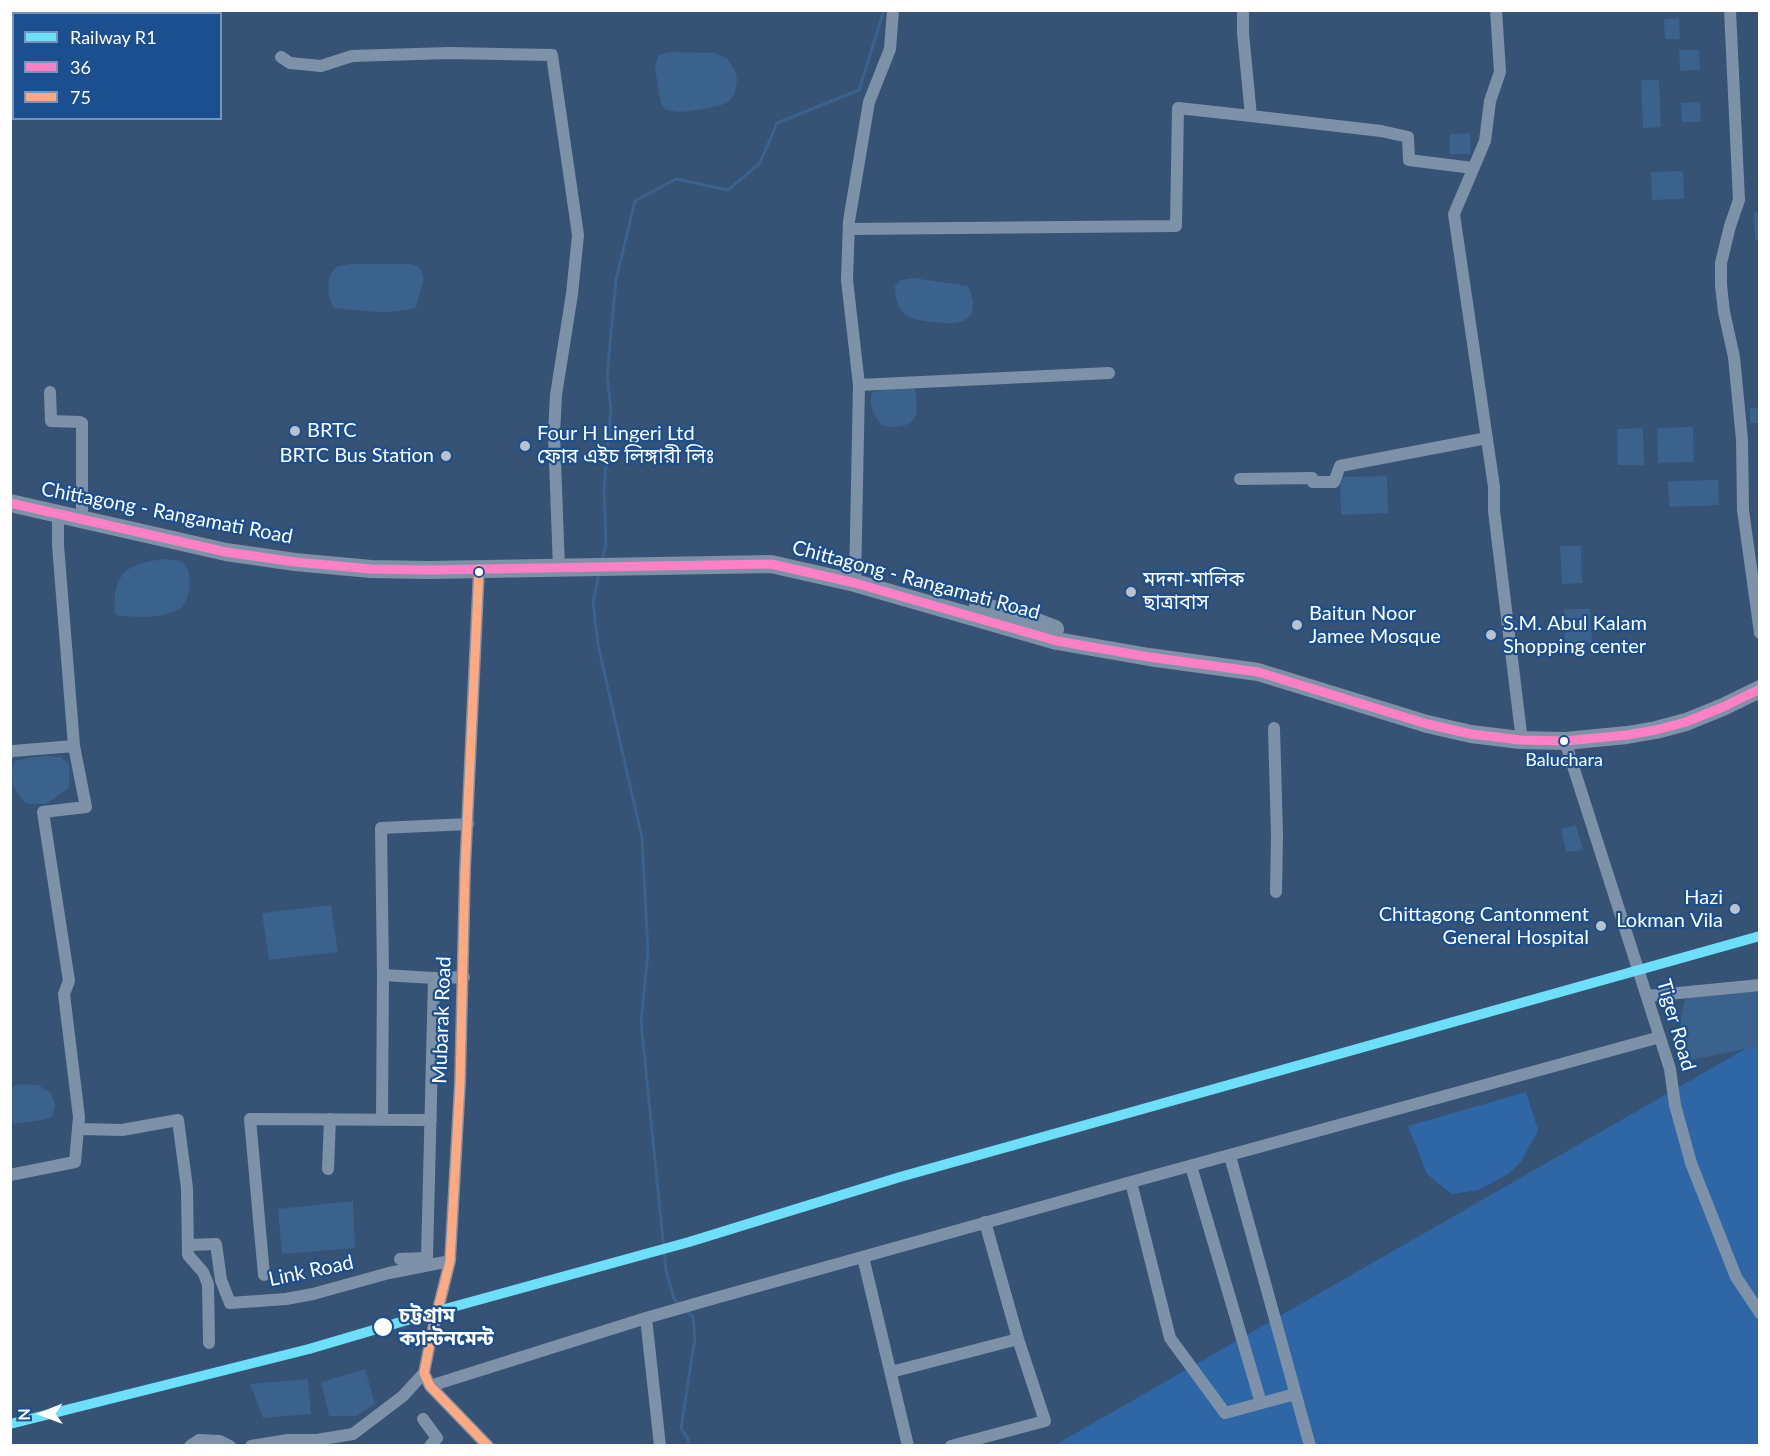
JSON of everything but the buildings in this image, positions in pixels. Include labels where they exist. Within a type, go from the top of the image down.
[{"type":"highway","name":"Chittagong - Rangamati Road","points":[[10,492],[154,527],[286,550],[356,557],[559,565],[771,564],[855,578],[1057,641],[1258,672],[1427,724],[1471,734],[1565,741],[1627,735],[1686,722],[1760,689]]},
{"type":"highway","name":"Chittagong - Rangamati Road","points":[[10,503],[226,552],[295,562],[371,569],[428,570],[559,565]]},
{"type":"highway","name":"Chittagong - Rangamati Road","points":[[1521,736],[1608,727],[1670,717],[1760,680]]},
{"type":"street","points":[[855,578],[859,384],[847,280],[849,221],[869,102],[890,49],[893,10]]},
{"type":"street","points":[[1243,10],[1251,116]]},
{"type":"street","points":[[1496,10],[1500,72],[1490,101],[1485,141],[1454,213],[1494,487],[1494,511],[1521,736]]},
{"type":"street","points":[[1730,10],[1739,200],[1721,263],[1721,285],[1724,312],[1734,357],[1742,440],[1743,510],[1760,633]]},
{"type":"street","points":[[281,57],[290,63],[321,66],[352,56],[449,53],[552,55],[578,235],[556,394],[554,434],[559,565]]},
{"type":"street","points":[[849,230],[1176,226],[1178,108],[1381,131],[1408,137],[1409,160],[1473,168]]},
{"type":"street","points":[[859,384],[1109,373]]},
{"type":"street","points":[[50,392],[51,421],[82,423],[82,510]]},
{"type":"street","points":[[1240,478],[1312,478],[1313,482],[1334,482],[1340,465],[1487,438]]},
{"type":"street","points":[[10,1175],[75,1162],[79,1129],[64,994],[69,981],[43,812],[86,807],[74,746],[58,545],[58,514]]},
{"type":"street","name":"Mubarak Road","points":[[424,1373],[450,1261],[460,1083],[479,569]]},
{"type":"street","points":[[1274,728],[1276,892]]},
{"type":"street","name":"Tiger Road","points":[[1565,741],[1670,1069],[1675,1105],[1691,1163],[1736,1277],[1760,1313]]},
{"type":"street","points":[[10,752],[74,746]]},
{"type":"street","points":[[382,1119],[381,828],[468,824]]},
{"type":"street","points":[[383,975],[464,977]]},
{"type":"street","points":[[400,1259],[427,1258],[434,978]]},
{"type":"street","points":[[1648,996],[1760,985]]},
{"type":"street","points":[[430,1386],[712,1299],[1660,1037]]},
{"type":"street","points":[[264,1275],[250,1119],[431,1120]]},
{"type":"street","points":[[328,1169],[330,1119]]},
{"type":"street","points":[[79,1129],[122,1130],[178,1120],[188,1188],[188,1255],[203,1272],[208,1284],[209,1343]]},
{"type":"street","points":[[1230,1156],[1310,1446]]},
{"type":"street","points":[[1191,1166],[1261,1403]]},
{"type":"street","points":[[1131,1182],[1170,1338],[1225,1413],[1296,1394]]},
{"type":"street","points":[[951,1446],[1045,1421],[1018,1339],[985,1222]]},
{"type":"street","name":"Link Road","points":[[189,1245],[216,1244],[220,1280],[230,1303],[286,1299],[313,1294],[389,1273],[450,1261]]},
{"type":"street","points":[[863,1257],[908,1446]]},
{"type":"street","points":[[646,1318],[660,1446]]},
{"type":"street","points":[[891,1372],[1018,1339]]},
{"type":"street","points":[[251,1446],[353,1434],[403,1396],[424,1373],[430,1386],[486,1445]]},
{"type":"street","points":[[423,1419],[437,1438],[430,1446]]},
{"type":"street","points":[[190,1446],[199,1440],[220,1441],[230,1446]]},
{"type":"shaded area","points":[[1679,18],[1680,39],[1665,39],[1664,19]]},
{"type":"shaded area","points":[[1679,50],[1699,50],[1700,70],[1680,71]]},
{"type":"shaded area","points":[[668,52],[715,53],[727,58],[736,73],[737,80],[735,93],[729,102],[691,111],[666,110],[661,104],[655,68],[658,55]]},
{"type":"shaded area","points":[[1641,80],[1659,80],[1661,127],[1643,128]]},
{"type":"shaded area","points":[[1700,102],[1701,122],[1682,122],[1681,103]]},
{"type":"shaded area","points":[[1470,133],[1470,154],[1450,154],[1450,134]]},
{"type":"shaded area","points":[[1683,171],[1684,199],[1652,200],[1651,172]]},
{"type":"shaded area","points":[[1754,212],[1759,212],[1759,240],[1755,240]]},
{"type":"shaded area","points":[[352,264],[411,264],[419,267],[424,277],[416,308],[386,312],[334,308],[329,293],[330,275],[337,267]]},
{"type":"shaded area","points":[[913,278],[968,286],[973,303],[970,316],[960,322],[947,323],[922,321],[906,315],[898,304],[895,286],[900,280]]},
{"type":"shaded area","points":[[911,387],[915,389],[917,402],[914,419],[901,426],[881,425],[871,406],[872,393],[883,389]]},
{"type":"shaded area","points":[[1750,408],[1759,408],[1759,423],[1750,423]]},
{"type":"shaded area","points":[[1693,427],[1694,462],[1658,463],[1657,428]]},
{"type":"shaded area","points":[[1643,428],[1644,465],[1618,465],[1617,429]]},
{"type":"shaded area","points":[[1387,476],[1388,513],[1341,515],[1340,477]]},
{"type":"shaded area","points":[[1718,480],[1719,505],[1669,507],[1668,481]]},
{"type":"shaded area","points":[[1560,546],[1581,546],[1582,583],[1562,584]]},
{"type":"shaded area","points":[[164,559],[183,563],[189,573],[190,586],[183,605],[179,609],[158,616],[119,616],[115,614],[116,589],[124,573],[140,564]]},
{"type":"shaded area","points":[[1564,609],[1590,609],[1592,643],[1565,644]]},
{"type":"shaded area","points":[[48,756],[61,757],[69,765],[69,788],[46,804],[24,802],[13,786],[11,771],[15,761]]},
{"type":"shaded area","points":[[1576,825],[1583,850],[1566,852],[1561,829]]},
{"type":"shaded area","points":[[331,905],[338,952],[269,960],[262,913]]},
{"type":"shaded area","points":[[1759,991],[1759,1046],[1691,1060],[1683,1046],[1680,1032],[1685,1000],[1692,996]]},
{"type":"shaded area","points":[[1759,1041],[1759,1445],[1055,1445]]},
{"type":"shaded area","points":[[15,1085],[38,1085],[51,1093],[55,1105],[52,1117],[14,1124],[12,1122],[11,1090]]},
{"type":"shaded area","points":[[1526,1092],[1538,1130],[1521,1162],[1508,1174],[1479,1190],[1452,1194],[1427,1174],[1408,1126]]},
{"type":"shaded area","points":[[353,1201],[355,1248],[282,1254],[278,1209]]},
{"type":"shaded area","points":[[365,1369],[375,1404],[356,1416],[329,1416],[321,1382]]},
{"type":"shaded area","points":[[308,1379],[311,1414],[263,1418],[250,1384]]},
{"type":"waterway","points":[[602,561],[606,543],[604,488],[611,409],[607,376],[616,280],[635,201],[676,179],[728,190],[760,163],[777,123],[859,90],[884,10]]},
{"type":"waterway","points":[[599,573],[593,602],[598,645],[642,838],[648,952],[641,1022],[666,1270],[674,1299],[680,1305]]},
{"type":"waterway","points":[[685,1310],[693,1317],[695,1338],[681,1428],[688,1439],[689,1446]]},
{"type":"rail line","name":"R1","points":[[10,1424],[309,1349],[689,1242],[900,1177],[1760,936]]},
{"type":"transit line","name":"36","points":[[10,503],[226,552],[295,562],[371,569],[771,564],[855,583],[1057,641],[1258,672],[1427,724],[1471,734],[1520,740],[1565,741],[1656,730],[1686,722],[1760,689]]},
{"type":"transit line","name":"75","points":[[479,569],[465,870],[460,1083],[450,1261],[424,1373],[430,1386],[488,1446]]},
{"type":"place","name":"BRTC","points":[[295,431]]},
{"type":"place","name":"Four H Lingeri Ltd ফোর এইচ লিঙ্গারী লিঃ","points":[[525,446]]},
{"type":"place","name":"BRTC Bus Station","points":[[446,456]]},
{"type":"place","name":"মদনা-মালিক ছাত্রাবাস","points":[[1131,592]]},
{"type":"place","name":"Baitun Noor Jamee Mosque","points":[[1297,625]]},
{"type":"place","name":"S.M. Abul Kalam Shopping center","points":[[1491,635]]},
{"type":"place","name":"Baluchara","points":[[1564,741]]},
{"type":"place","name":"Hazi Lokman Vila","points":[[1735,909]]},
{"type":"place","name":"Chittagong Cantonment General Hospital","points":[[1601,926]]},
{"type":"place","name":"চট্টগ্রাম ক্যান্টনমেন্ট","points":[[383,1327]]}]
